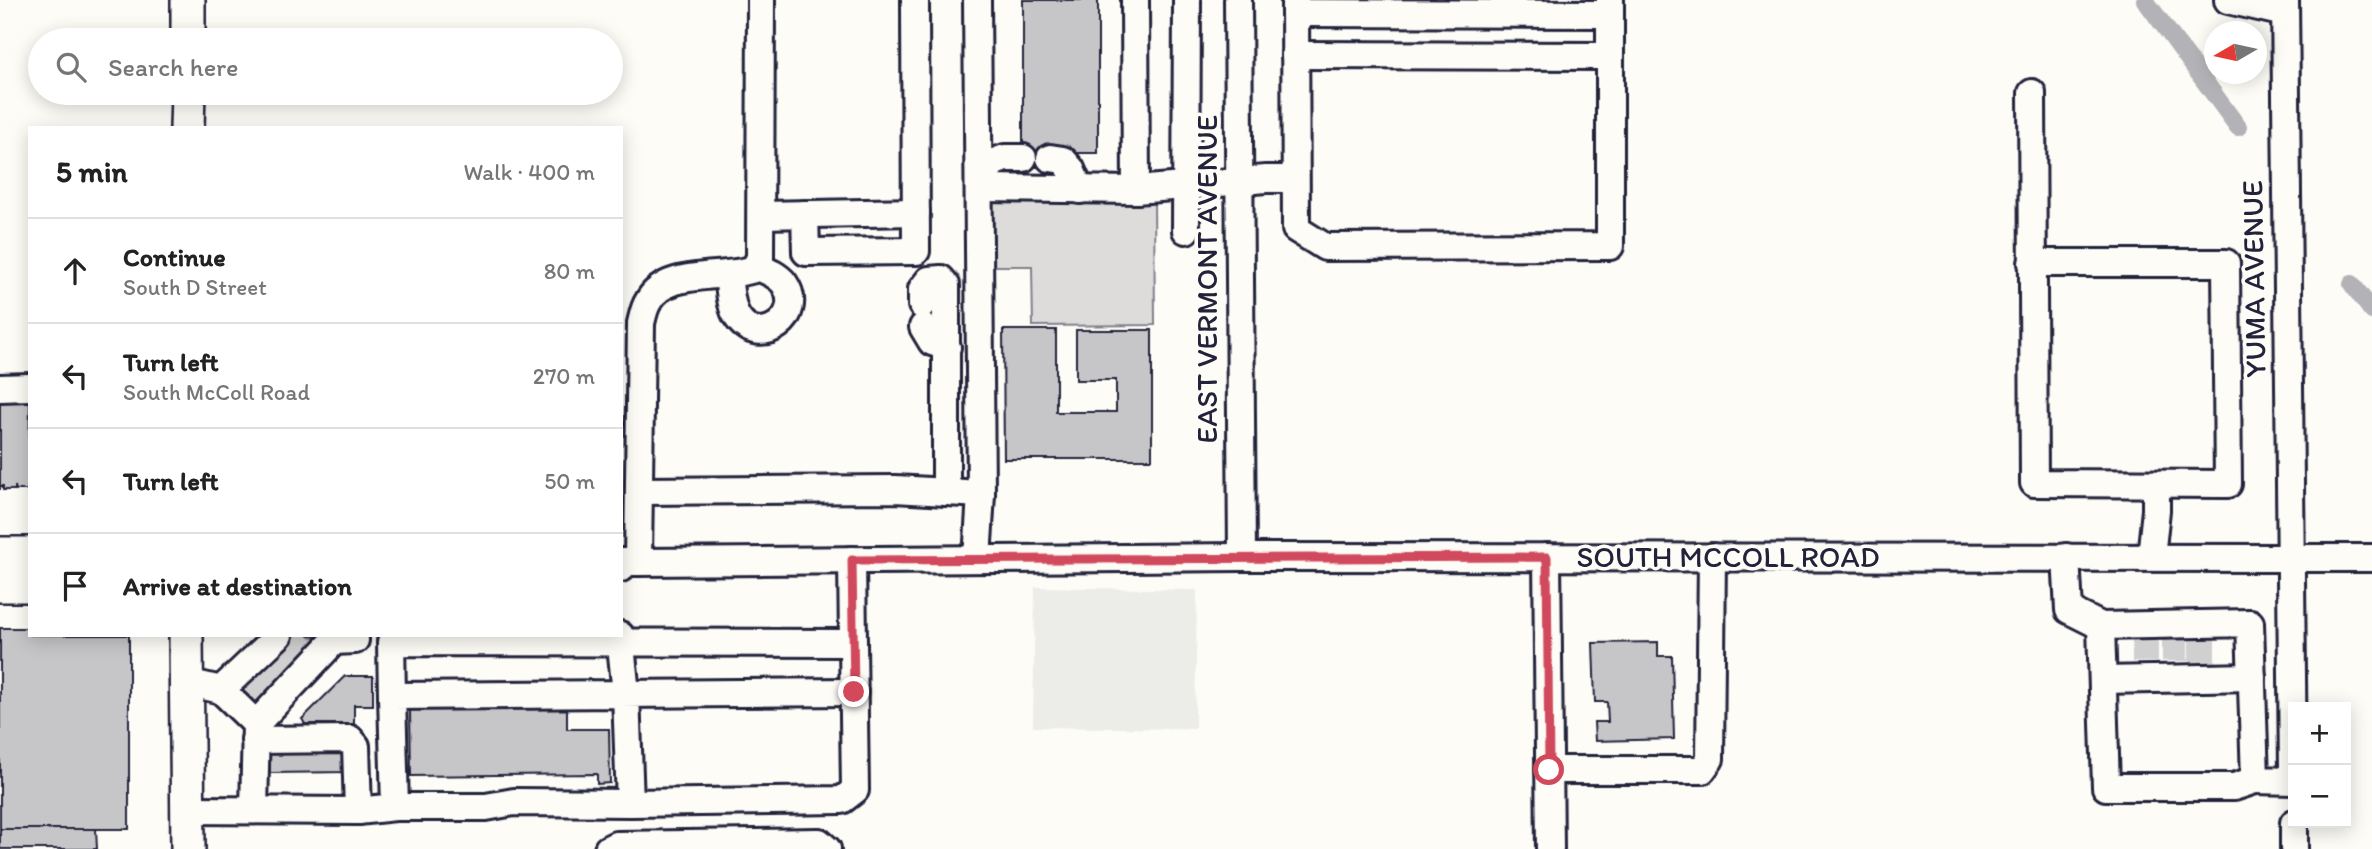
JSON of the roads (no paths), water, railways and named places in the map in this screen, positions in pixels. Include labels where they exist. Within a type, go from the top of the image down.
[{"type":"main road","points":[[188,0],[188,28]]},
{"type":"main road","points":[[187,126],[188,105]]},
{"type":"main road","points":[[0,554],[28,554]]},
{"type":"main road","points":[[0,585],[28,585]]},
{"type":"main road","points":[[186,637],[188,849]]},
{"type":"street","points":[[627,564],[639,491],[640,323],[648,302],[656,290],[669,283],[685,278],[740,274],[754,269],[760,258],[761,0]]},
{"type":"street","points":[[805,214],[806,252],[916,251],[915,0]]},
{"type":"street","points":[[977,559],[981,494],[978,0]]},
{"type":"street","points":[[1135,0],[1136,190]]},
{"type":"street","points":[[1186,230],[1187,0]]},
{"type":"street","name":"EAST VERMONT AVENUE","points":[[1238,0],[1242,557]]},
{"type":"street","points":[[2228,0],[2285,6]]},
{"type":"street","name":"YUMA AVENUE","points":[[2285,6],[2293,765]]},
{"type":"street","points":[[1295,7],[1610,7],[1610,246],[1325,247],[1296,229],[1295,7]]},
{"type":"street","points":[[1295,55],[1609,56]]},
{"type":"street","points":[[2032,93],[2032,263],[2034,483],[2228,484],[2226,263],[2032,263]]},
{"type":"street","points":[[979,188],[992,163],[1005,158],[1023,158]]},
{"type":"street","points":[[1051,158],[1063,160],[1072,169],[1080,190]]},
{"type":"street","points":[[979,188],[1136,190],[1294,179]]},
{"type":"street","points":[[761,215],[916,212]]},
{"type":"street","points":[[728,275],[736,317],[746,327],[758,331],[769,330],[781,324],[789,311],[790,296],[783,281],[756,266]]},
{"type":"street","points":[[946,492],[947,347],[946,285],[941,279],[929,279],[922,289],[922,316],[932,342],[947,347]]},
{"type":"street","points":[[0,388],[28,387]]},
{"type":"street","points":[[2151,557],[2156,484]]},
{"type":"street","points":[[639,491],[895,489],[981,494]]},
{"type":"street","name":"SOUTH MCCOLL ROAD","points":[[627,564],[1242,557],[2372,558]]},
{"type":"street","points":[[1547,557],[1550,849]]},
{"type":"street","points":[[1549,770],[1702,770],[1710,759],[1712,557]]},
{"type":"street","points":[[2066,557],[2070,610],[2101,626],[2145,631],[2202,630],[2250,623],[2255,780]]},
{"type":"street","points":[[188,810],[358,811],[396,807],[486,807],[514,802],[842,800],[855,790],[852,560]]},
{"type":"street","points":[[2101,626],[2106,787],[2234,787],[2255,780],[2288,781]]},
{"type":"street","points":[[187,682],[271,675],[343,638],[391,642],[620,639],[853,643]]},
{"type":"street","points":[[620,639],[626,694],[630,803]]},
{"type":"street","points":[[391,642],[396,807]]},
{"type":"street","points":[[2103,680],[2145,672],[2175,671],[2252,677]]},
{"type":"street","points":[[254,810],[271,675]]},
{"type":"street","points":[[271,675],[356,746],[358,811]]},
{"type":"street","points":[[392,696],[854,692]]},
{"type":"street","points":[[2294,828],[2294,849]]},
{"type":"street","points":[[608,849],[616,845],[819,842],[827,849]]},
{"type":"waterway","points":[[2145,0],[2238,127]]},
{"type":"waterway","points":[[2352,284],[2372,311]]},
{"type":"tunnel","points":[[2175,635],[2175,664]]},
{"type":"tunnel","points":[[2145,636],[2145,664]]},
{"type":"tunnel","points":[[2202,636],[2202,664]]},
{"type":"tunnel","points":[[291,637],[306,653]]},
{"type":"tunnel","points":[[274,654],[290,668]]},
{"type":"tunnel","points":[[260,667],[276,682]]},
{"type":"tunnel","points":[[243,684],[259,699]]}]
